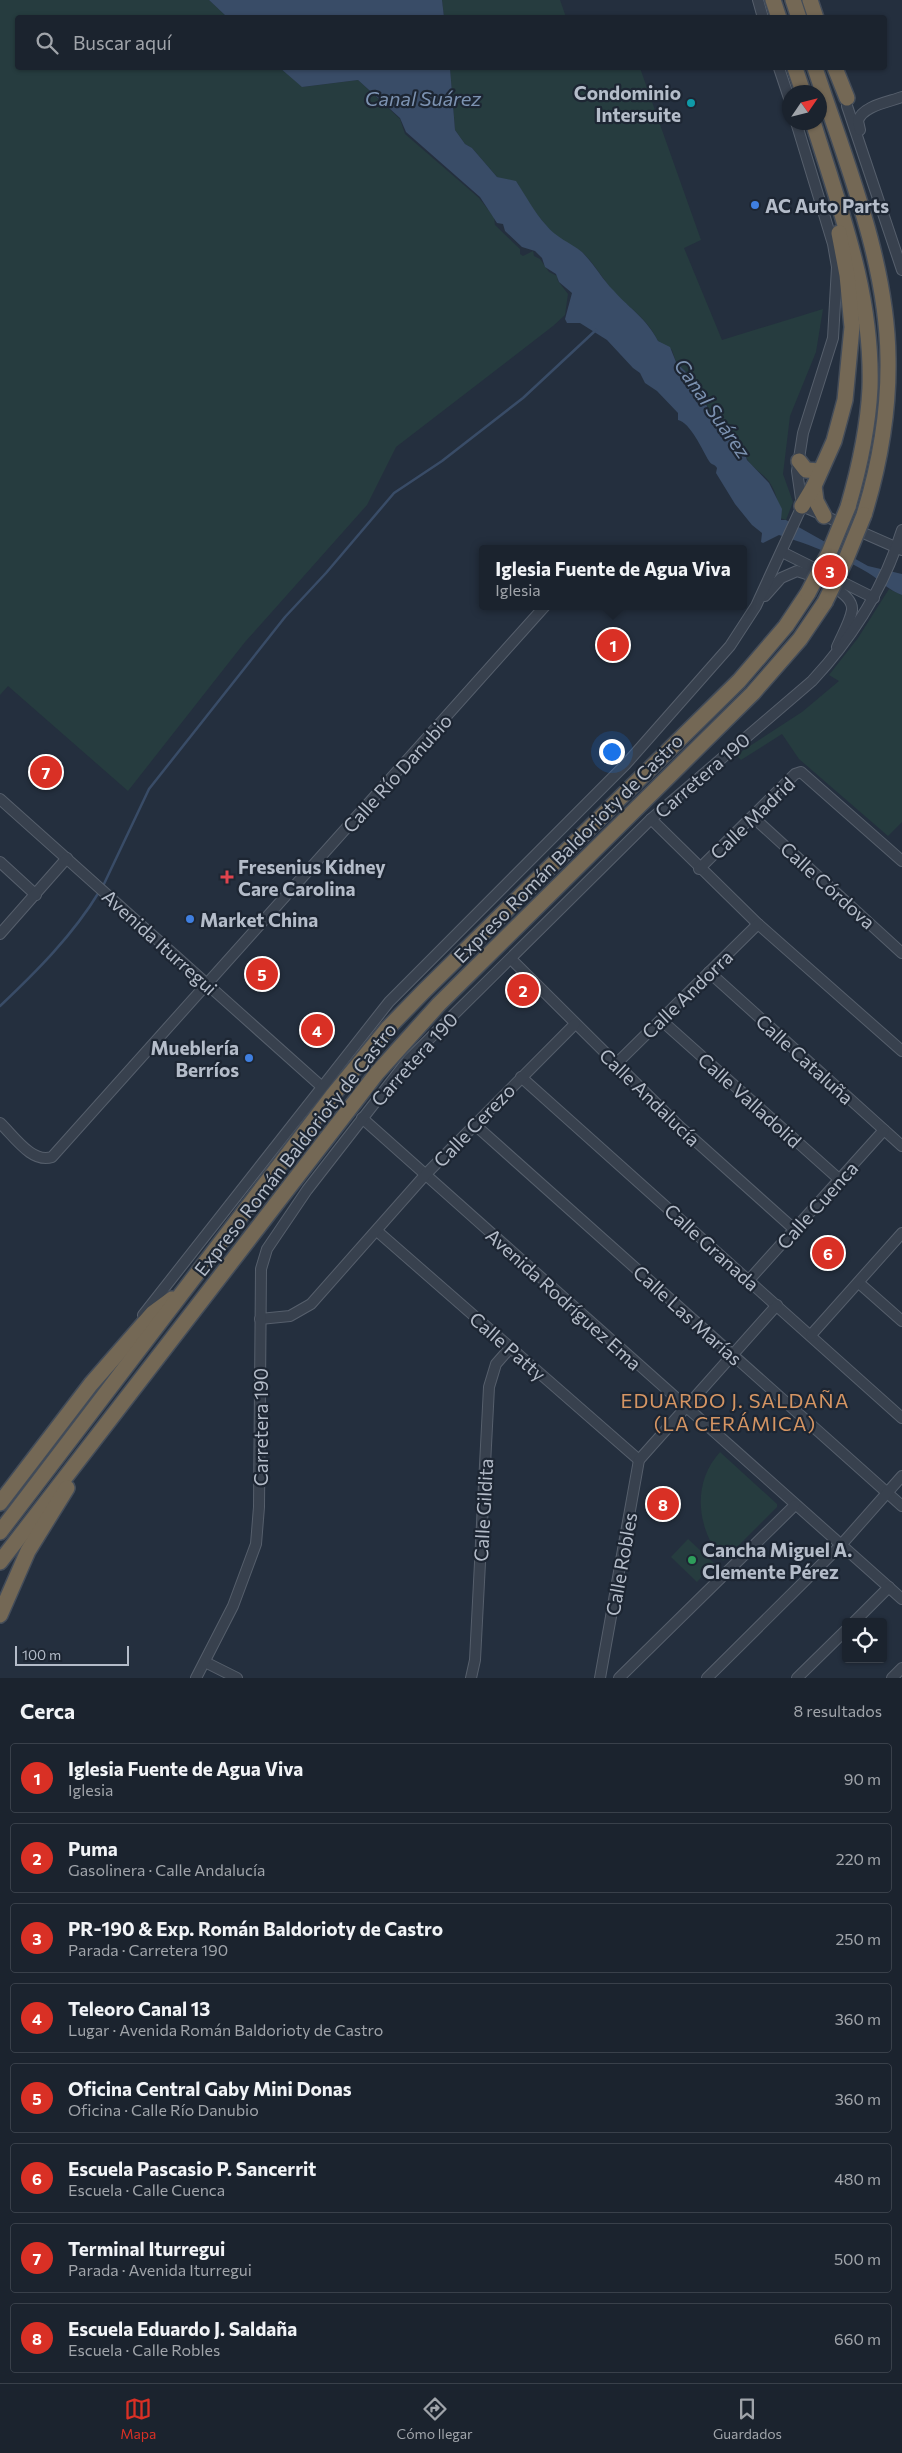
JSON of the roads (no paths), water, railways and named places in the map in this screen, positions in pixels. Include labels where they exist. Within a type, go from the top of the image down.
[{"type":"highway","points":[[773,0],[778,15]]},
{"type":"highway","points":[[793,0],[798,15]]},
{"type":"highway","points":[[810,0],[815,15]]},
{"type":"highway","points":[[796,70],[801,85]]},
{"type":"highway","name":"Expreso Román Baldorioty de Castro","points":[[0,1562],[343,1116],[397,1050],[439,1004],[753,693],[800,639],[824,602],[846,559],[864,515],[879,462],[885,426],[888,356],[886,326],[878,272],[867,230],[816,70]]},
{"type":"highway","points":[[836,70],[847,98]]},
{"type":"highway","name":"Expreso Román Baldorioty de Castro","points":[[0,1532],[333,1095],[388,1028],[739,681],[786,626],[808,593],[829,553],[848,507],[862,453],[867,418],[870,359],[868,328],[859,274],[815,130]]},
{"type":"highway","points":[[800,512],[834,441],[845,400],[852,327],[848,275],[840,244],[832,184]]},
{"type":"highway","points":[[799,461],[806,470],[820,471]]},
{"type":"highway","points":[[814,486],[816,501],[824,516]]},
{"type":"highway","points":[[0,1503],[91,1384],[153,1313],[186,1290]]},
{"type":"highway","points":[[0,1615],[28,1551],[63,1495],[90,1444]]},
{"type":"street","points":[[758,0],[762,15]]},
{"type":"street","points":[[780,70],[785,85]]},
{"type":"street","points":[[847,98],[855,109],[867,110],[902,97]]},
{"type":"street","points":[[847,98],[847,106],[874,181],[902,270]]},
{"type":"street","points":[[867,110],[858,121],[873,171],[874,181]]},
{"type":"street","points":[[91,1384],[99,1368],[155,1300],[388,1002],[626,764],[730,646],[756,606],[800,512],[798,483],[803,433],[832,338],[837,267],[823,208],[799,130]]},
{"type":"street","points":[[800,512],[824,516],[899,549]]},
{"type":"street","name":"Carretera 190","points":[[196,1678],[233,1606],[256,1544],[259,1507],[261,1269],[267,1249],[307,1190],[408,1060],[651,819],[812,681],[832,660],[850,637],[875,595],[890,562],[899,549],[902,530]]},
{"type":"street","points":[[780,556],[875,595]]},
{"type":"street","points":[[756,606],[781,578],[797,571],[843,592],[849,599],[852,609],[832,660]]},
{"type":"street","name":"Calle Río Danubio","points":[[0,1123],[36,1157],[44,1160],[52,1157],[208,985],[541,610]]},
{"type":"street","name":"Calle Madrid","points":[[699,869],[795,774],[801,772],[902,861]]},
{"type":"street","name":"Avenida Iturregui","points":[[0,799],[321,1086]]},
{"type":"street","name":"Calle Córdova","points":[[753,817],[902,953]]},
{"type":"street","points":[[651,819],[699,869],[758,924],[902,1051]]},
{"type":"street","points":[[0,934],[67,858]]},
{"type":"street","points":[[0,862],[36,895]]},
{"type":"street","name":"Calle Andorra","points":[[615,1065],[758,924]]},
{"type":"street","name":"Calle Andalucía","points":[[511,959],[678,1126],[794,1229]]},
{"type":"street","name":"Calle Cataluña","points":[[709,972],[902,1146]]},
{"type":"street","name":"Calle Valladolid","points":[[661,1020],[840,1180]]},
{"type":"street","name":"Calle Cerezo","points":[[260,1319],[290,1316],[311,1304],[426,1174],[575,1024]]},
{"type":"street","name":"Calle Granada","points":[[522,1077],[902,1418]]},
{"type":"street","name":"Avenida Rodríguez Ema","points":[[362,1118],[902,1599]]},
{"type":"street","name":"Calle Las Marías","points":[[474,1124],[902,1506]]},
{"type":"street","name":"Calle Cuenca","points":[[749,1280],[884,1130]]},
{"type":"street","name":"Calle Patty","points":[[377,1231],[639,1460]]},
{"type":"street","points":[[811,1335],[902,1233]]},
{"type":"street","points":[[859,1283],[902,1321]]},
{"type":"street","points":[[639,1460],[777,1305]]},
{"type":"street","name":"Calle Gildita","points":[[472,1678],[475,1660],[489,1387],[496,1364],[510,1348]]},
{"type":"street","name":"Calle Robles","points":[[600,1678],[639,1460]]},
{"type":"street","points":[[707,1678],[841,1545],[902,1476]]},
{"type":"street","points":[[619,1678],[795,1505]]},
{"type":"street","points":[[858,1618],[889,1587]]},
{"type":"street","points":[[797,1678],[842,1634]]},
{"type":"street","points":[[205,1662],[237,1678]]},
{"type":"street","points":[[892,1678],[902,1668]]},
{"type":"water","points":[[209,0],[442,0],[444,15],[225,15]]},
{"type":"water","name":"Canal Suárez","points":[[282,70],[450,70],[455,130],[465,144],[472,148],[497,177],[516,181],[538,215],[550,229],[582,252],[620,298],[643,320],[658,341],[670,347],[676,362],[690,376],[704,398],[711,418],[723,422],[726,431],[737,439],[739,447],[744,451],[747,460],[769,483],[782,509],[781,520],[786,520],[868,566],[902,574],[902,595],[863,570],[815,547],[779,535],[763,543],[761,542],[762,533],[752,525],[735,504],[716,473],[717,468],[710,462],[692,431],[683,422],[678,420],[678,413],[657,391],[645,383],[640,373],[607,340],[580,323],[567,323],[565,319],[572,293],[559,282],[556,274],[545,267],[542,258],[535,251],[522,247],[505,231],[503,224],[497,223],[480,197],[406,132],[400,118],[358,80],[302,87]]},
{"type":"waterway","points":[[103,886],[149,789],[285,617],[326,573],[394,493],[442,461],[523,398],[596,330]]},
{"type":"waterway","points":[[0,1006],[66,938],[99,892]]},
{"type":"place","name":"Condominio Intersuite","points":[[691,103]]},
{"type":"place","name":"AC Auto Parts","points":[[755,205]]},
{"type":"place","name":"PR-190 & Exp. Román Baldorioty de Castro","points":[[830,571]]},
{"type":"place","name":"Iglesia Fuente de Agua Viva","points":[[613,645]]},
{"type":"place","name":"Terminal Iturregui","points":[[46,772]]},
{"type":"place","name":"Fresenius Kidney Care Carolina","points":[[227,877]]},
{"type":"place","name":"Market China","points":[[190,919]]},
{"type":"place","name":"Oficina Central Gaby Mini Donas","points":[[262,974]]},
{"type":"place","name":"Puma","points":[[523,990]]},
{"type":"place","name":"Teleoro Canal 13","points":[[317,1030]]},
{"type":"place","name":"Mueblería Berríos","points":[[249,1058]]},
{"type":"place","name":"Escuela Pascasio P. Sancerrit","points":[[828,1253]]},
{"type":"place","name":"Escuela Eduardo J. Saldaña","points":[[663,1504]]},
{"type":"place","name":"Cancha Miguel A. Clemente Pérez","points":[[692,1560]]},
{"type":"district","name":"EDUARDO J. SALDAÑA (LA CERÁMICA)","points":[[735,1412]]}]
